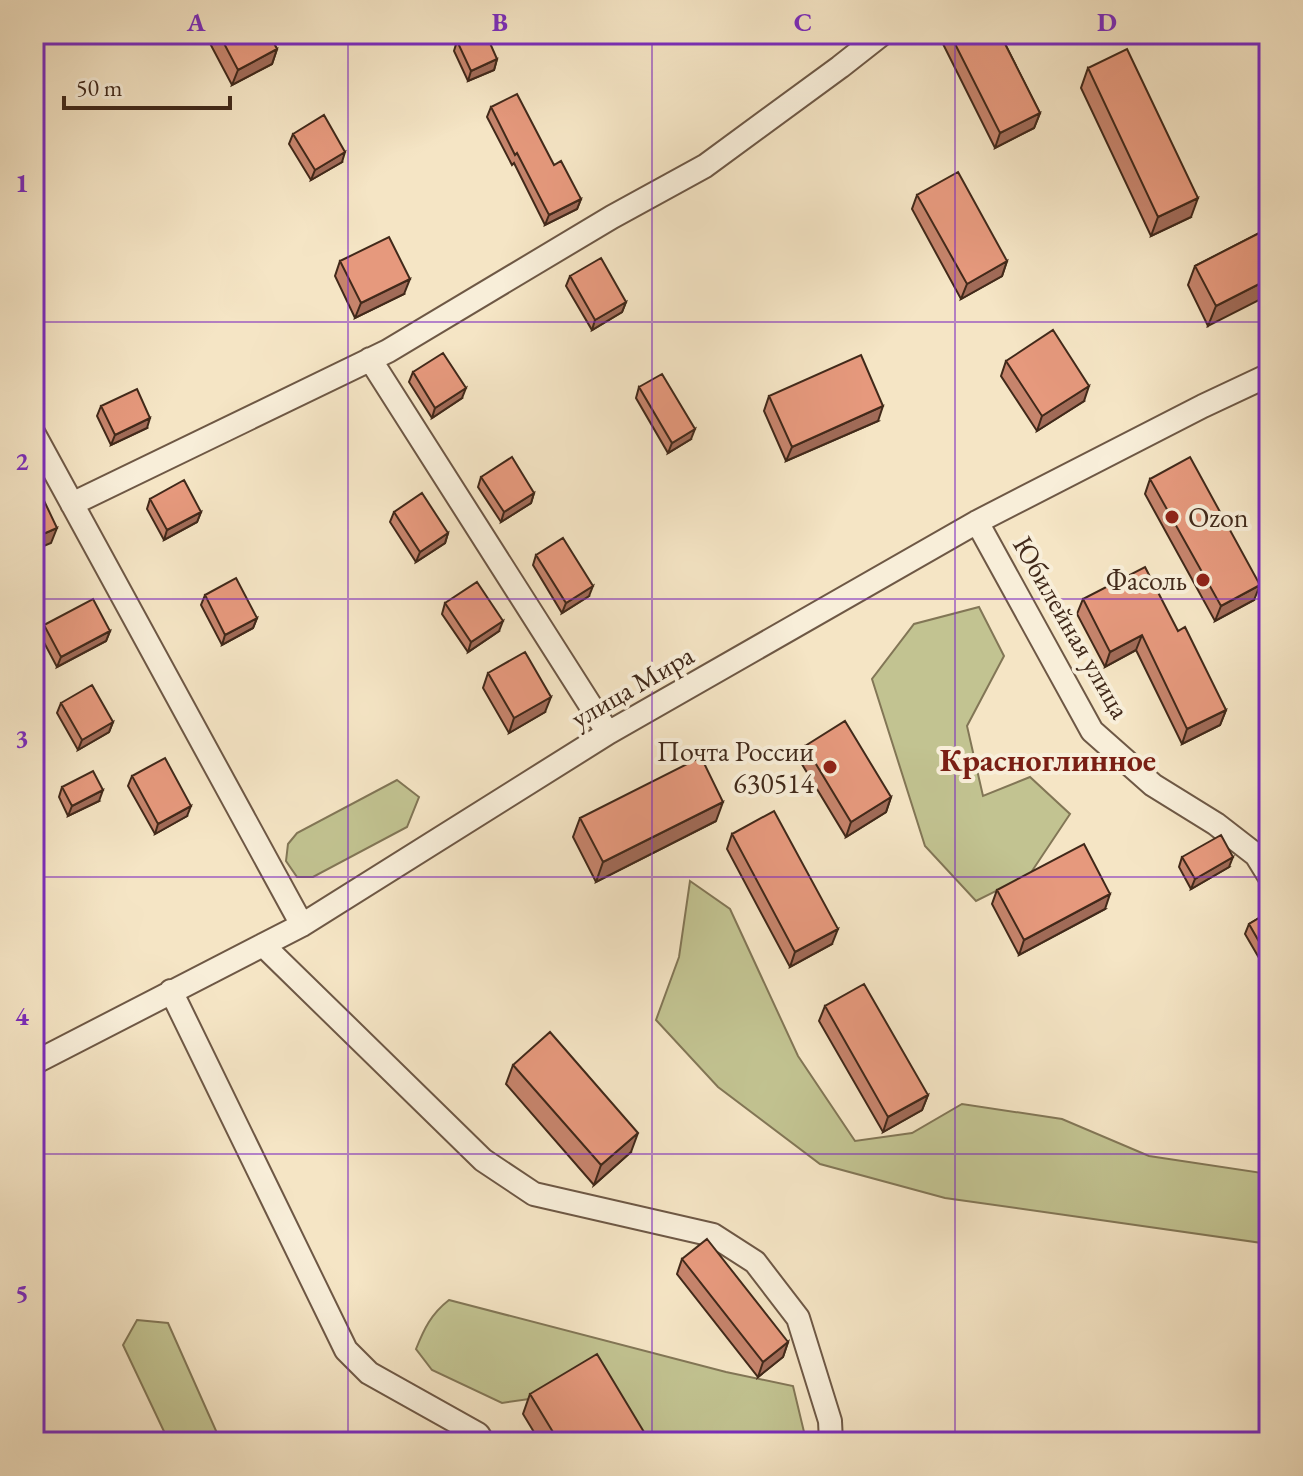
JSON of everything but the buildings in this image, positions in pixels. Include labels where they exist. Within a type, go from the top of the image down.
[{"type":"street","points":[[72,504],[388,351],[612,217],[705,166],[882,34]]},
{"type":"street","points":[[370,359],[608,733]]},
{"type":"street","name":"улица Мира","points":[[34,1063],[302,925],[608,733],[977,522],[1269,375]]},
{"type":"street","points":[[34,434],[302,925]]},
{"type":"street","name":"Юбилейная улица","points":[[977,522],[1092,731],[1153,785],[1216,824],[1256,855],[1269,876]]},
{"type":"street","points":[[263,945],[483,1160],[534,1194],[713,1235],[755,1262],[798,1318],[830,1421],[831,1442]]},
{"type":"street","points":[[171,991],[346,1350],[369,1373],[478,1434],[483,1442]]},
{"type":"green space","points":[[979,607],[1004,656],[967,726],[983,796],[1030,777],[1070,814],[1030,874],[976,901],[925,846],[872,679],[914,624]]},
{"type":"green space","points":[[397,780],[419,797],[407,827],[313,877],[297,877],[286,861],[288,844],[297,833]]},
{"type":"green space","points":[[690,881],[730,909],[798,1056],[855,1141],[912,1133],[962,1104],[1062,1119],[1149,1156],[1269,1174],[1269,1244],[945,1198],[820,1164],[718,1087],[656,1020],[679,957]]},
{"type":"green space","points":[[449,1300],[726,1372],[793,1386],[805,1436],[796,1442],[671,1442],[529,1399],[502,1403],[432,1370],[416,1349],[429,1322]]},
{"type":"green space","points":[[137,1320],[168,1323],[221,1442],[169,1442],[123,1345]]},
{"type":"place","name":"Ozon","points":[[1172,517]]},
{"type":"place","name":"Фасоль","points":[[1203,580]]},
{"type":"place","name":"Почта России 630514","points":[[830,767]]},
{"type":"district","name":"Красноглинное","points":[[1048,760]]}]
